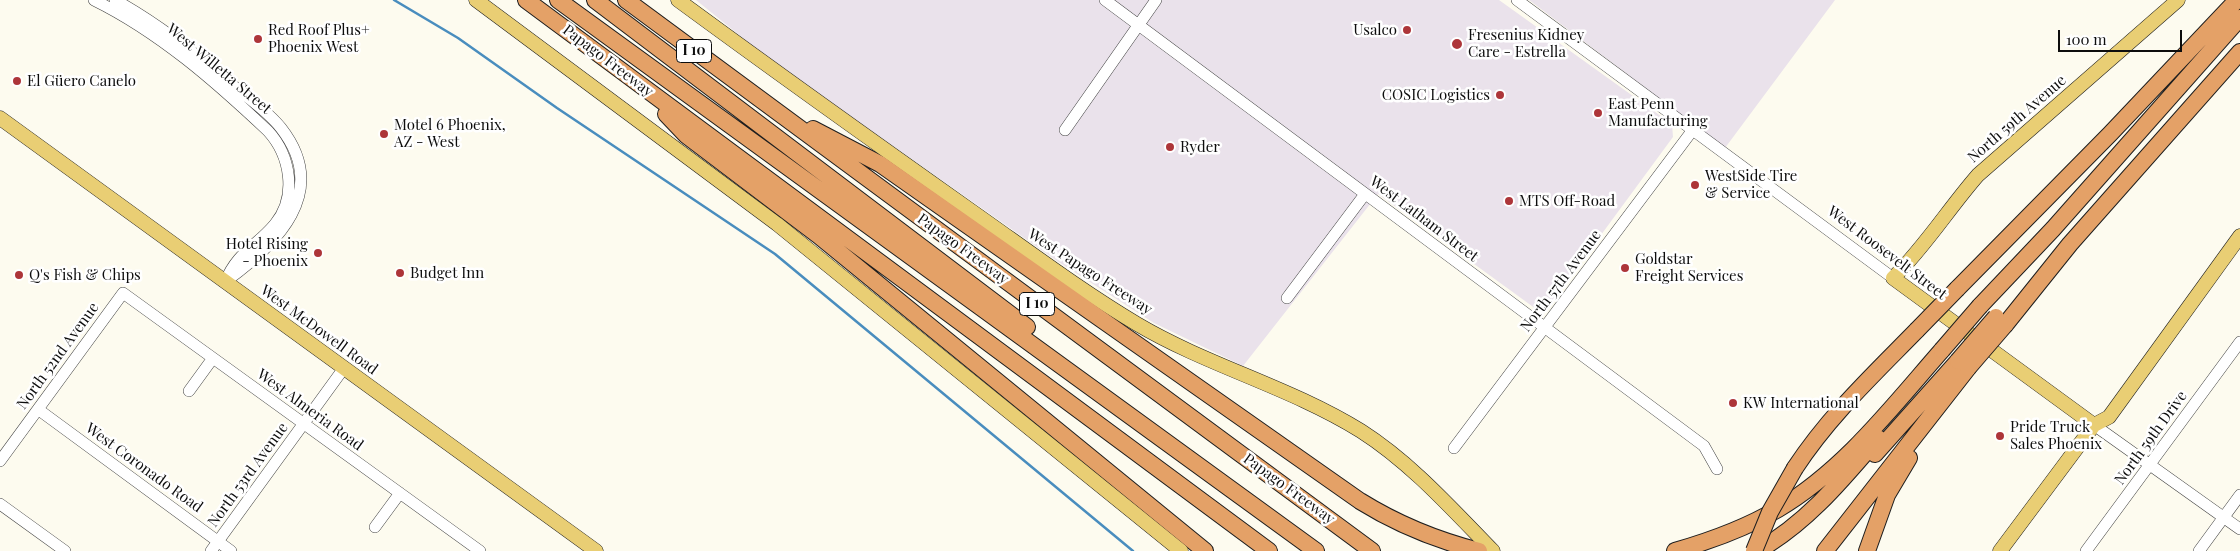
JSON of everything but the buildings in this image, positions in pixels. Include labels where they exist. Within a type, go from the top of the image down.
[{"type":"highway","name":"Papago Freeway","points":[[526,0],[1269,551]]},
{"type":"highway","points":[[558,0],[1298,533],[1330,551]]},
{"type":"highway","points":[[595,0],[1298,533],[1316,551]]},
{"type":"highway","name":"Papago Freeway","points":[[626,0],[1372,551]]},
{"type":"highway","points":[[1756,551],[1770,512],[1795,468],[1808,448],[1839,410],[2110,134],[2237,0]]},
{"type":"highway","points":[[1996,317],[2053,229],[2240,18]]},
{"type":"highway","points":[[1775,551],[1812,522],[1849,485],[1996,317],[2070,244],[2240,52]]},
{"type":"highway","points":[[629,77],[686,135],[818,235],[1205,551]]},
{"type":"highway","points":[[763,102],[880,164],[1379,513],[1419,532],[1479,551]]},
{"type":"highway","points":[[1756,551],[1786,532],[1827,495],[1959,361]]},
{"type":"highway","points":[[1675,551],[1702,543],[1751,523],[1778,509],[1804,491],[1866,437],[1959,361]]},
{"type":"highway","points":[[1825,551],[1959,361]]},
{"type":"highway","points":[[1867,551],[1887,495],[1959,361]]},
{"type":"main road","points":[[476,0],[777,224],[1180,551]]},
{"type":"main road","name":"West Papago Freeway","points":[[678,0],[939,188],[1138,324],[1192,352],[1310,404],[1361,432],[1422,479],[1493,551]]},
{"type":"main road","name":"North 59th Avenue","points":[[1893,278],[1978,175],[2178,0]]},
{"type":"main road","name":"West McDowell Road","points":[[0,118],[596,551]]},
{"type":"main road","points":[[2000,551],[2094,425],[2109,417],[2239,241]]},
{"type":"main road","name":"West Roosevelt Street","points":[[1893,278],[2094,425]]},
{"type":"street","name":"West Willetta Street","points":[[94,0],[154,34],[268,130],[277,140],[284,153],[294,189]]},
{"type":"street","name":"West Willetta Street","points":[[115,0],[152,21],[182,43],[279,126],[294,152],[300,178],[294,189]]},
{"type":"street","name":"West Latham Street","points":[[1105,0],[1704,446],[1717,469]]},
{"type":"street","points":[[1065,130],[1156,0]]},
{"type":"street","name":"West Roosevelt Street","points":[[1517,0],[1893,278]]},
{"type":"street","name":"North 57th Avenue","points":[[1454,448],[1692,131]]},
{"type":"street","points":[[225,282],[234,263],[276,223],[294,189]]},
{"type":"street","points":[[1287,298],[1365,194]]},
{"type":"street","name":"West Almeria Road","points":[[122,293],[480,551]]},
{"type":"street","name":"North 52nd Avenue","points":[[0,461],[39,410],[122,293]]},
{"type":"street","name":"North 59th Drive","points":[[2086,551],[2240,342]]},
{"type":"street","points":[[189,392],[213,358]]},
{"type":"street","name":"North 53rd Avenue","points":[[214,546],[344,368]]},
{"type":"street","name":"West Coronado Road","points":[[39,410],[214,546],[231,551]]},
{"type":"street","name":"West Roosevelt Street","points":[[2094,425],[2240,530]]},
{"type":"street","points":[[374,527],[400,493]]},
{"type":"street","points":[[2199,551],[2240,495]]},
{"type":"street","points":[[0,504],[65,551]]},
{"type":"shaded area","points":[[696,0],[1499,0],[1672,124],[1673,137],[1548,307],[1541,310],[1536,309],[1378,194],[1243,366],[1154,323],[1057,261],[765,56]]},
{"type":"shaded area","points":[[1529,0],[1835,0],[1725,148]]},
{"type":"waterway","points":[[394,0],[458,38],[557,108],[775,254],[1133,551]]},
{"type":"place","name":"Usalco","points":[[1407,30]]},
{"type":"place","name":"Red Roof Plus+ Phoenix West","points":[[258,39]]},
{"type":"place","name":"Fresenius Kidney Care - Estrella","points":[[1457,44]]},
{"type":"place","name":"El Güero Canelo","points":[[17,81]]},
{"type":"place","name":"COSIC Logistics","points":[[1500,95]]},
{"type":"place","name":"East Penn Manufacturing","points":[[1598,113]]},
{"type":"place","name":"Motel 6 Phoenix, AZ - West","points":[[384,134]]},
{"type":"place","name":"Ryder","points":[[1170,147]]},
{"type":"place","name":"WestSide Tire & Service","points":[[1695,185]]},
{"type":"place","name":"MTS Off-Road","points":[[1509,201]]},
{"type":"place","name":"Hotel Rising - Phoenix","points":[[318,253]]},
{"type":"place","name":"Goldstar Freight Services","points":[[1625,268]]},
{"type":"place","name":"Budget Inn","points":[[400,273]]},
{"type":"place","name":"Q's Fish & Chips","points":[[19,275]]},
{"type":"place","name":"KW International","points":[[1733,403]]},
{"type":"place","name":"Pride Truck Sales Phoenix","points":[[2000,436]]}]
